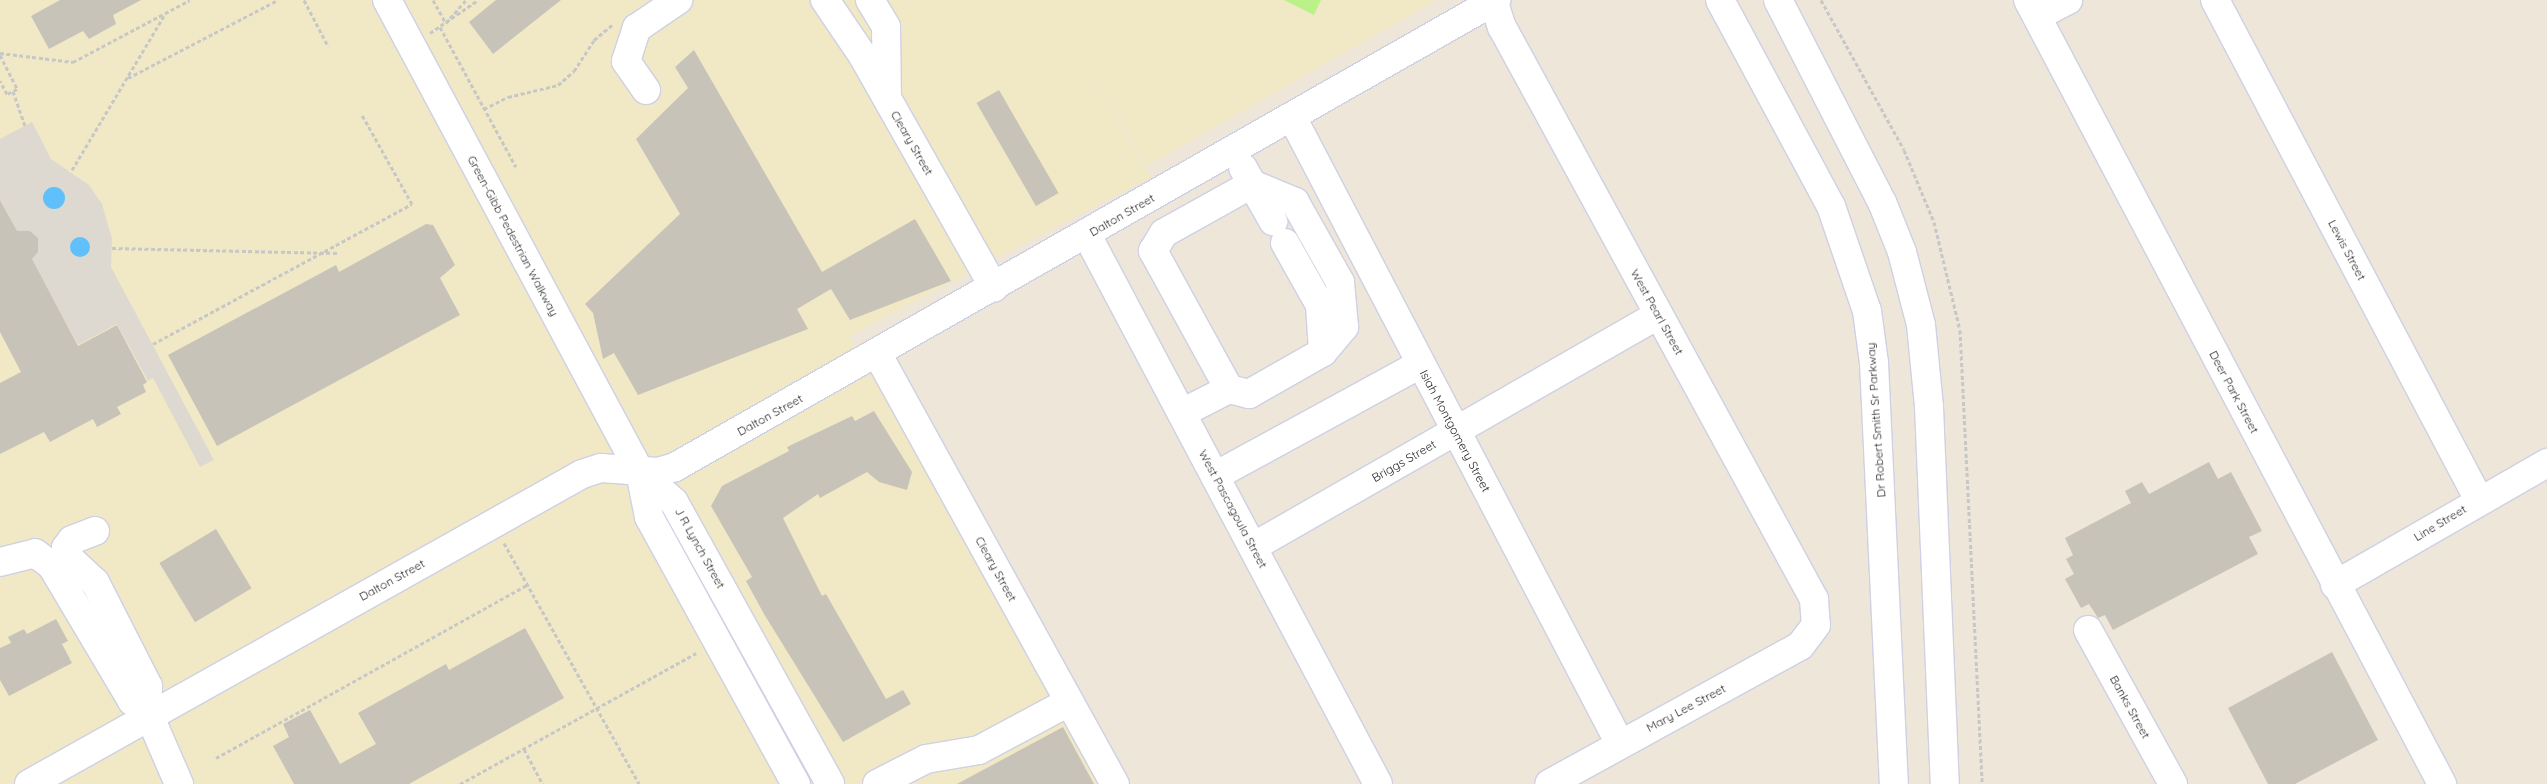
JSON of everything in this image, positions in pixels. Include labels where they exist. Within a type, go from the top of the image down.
[{"type":"street","name":"Green-Gibb Pedestrian Walkway","points":[[387,0],[640,472]]},
{"type":"street","points":[[646,90],[626,61],[637,28],[678,0]]},
{"type":"street","name":"Cleary Street","points":[[825,0],[887,99],[994,288]]},
{"type":"street","points":[[870,0],[886,27],[887,99]]},
{"type":"street","name":"Dr Robert Smith Sr Parkway","points":[[1720,0],[1831,206],[1867,311],[1874,362],[1894,784]]},
{"type":"street","points":[[1778,0],[1882,202],[1902,252],[1921,325],[1929,407],[1945,784]]},
{"type":"street","points":[[2033,8],[2068,0]]},
{"type":"street","name":"Lewis Street","points":[[2215,0],[2479,500]]},
{"type":"street","name":"Dalton Street","points":[[29,784],[149,713],[582,474],[601,468],[640,472],[675,468],[878,355],[1494,1]]},
{"type":"street","name":"West Pearl Street","points":[[1494,1],[1502,27],[1814,599],[1816,625]]},
{"type":"street","name":"Deer Park Street","points":[[2033,8],[2442,784]]},
{"type":"street","name":"Isiah Montgomery Street","points":[[1292,117],[1455,432],[1620,744]]},
{"type":"street","points":[[1233,151],[1320,305],[1323,352]]},
{"type":"street","points":[[1229,389],[1153,251],[1164,233],[1252,184]]},
{"type":"street","points":[[1182,413],[1229,389],[1249,394],[1323,352],[1344,328],[1340,282],[1295,202],[1252,184]]},
{"type":"street","points":[[1146,201],[1164,233]]},
{"type":"street","name":"West Pascagoula Street","points":[[1088,235],[1378,784]]},
{"type":"street","name":"Briggs Street","points":[[1253,547],[1658,315]]},
{"type":"street","name":"Cleary Street","points":[[878,355],[1115,784]]},
{"type":"street","points":[[1215,476],[1420,364]]},
{"type":"street","name":"Line Street","points":[[2336,585],[2479,500],[2547,463]]},
{"type":"street","points":[[640,472],[649,517],[796,784]]},
{"type":"street","name":"J R Lynch Street","points":[[640,472],[674,502],[830,784]]},
{"type":"street","points":[[94,531],[72,540],[66,548],[70,559],[95,582],[148,686],[149,713],[179,784]]},
{"type":"street","points":[[0,562],[36,553],[52,566],[73,597],[132,701],[149,713]]},
{"type":"street","name":"Mary Lee Street","points":[[1549,784],[1800,646],[1816,625]]},
{"type":"street","name":"Banks Street","points":[[2088,630],[2174,784]]},
{"type":"street","points":[[893,780],[926,759],[979,750],[1069,702]]},
{"type":"path","points":[[0,54],[73,62],[190,0]]},
{"type":"path","points":[[128,79],[278,0]]},
{"type":"path","points":[[304,0],[328,46]]},
{"type":"path","points":[[433,0],[446,23]]},
{"type":"path","points":[[446,23],[466,0]]},
{"type":"path","points":[[410,45],[440,27],[478,0]]},
{"type":"path","points":[[72,170],[166,13]]},
{"type":"path","points":[[484,109],[508,97],[558,85],[602,31],[619,21]]},
{"type":"path","points":[[440,27],[516,167]]},
{"type":"path","points":[[0,54],[17,88],[7,94],[0,81]]},
{"type":"path","points":[[13,91],[24,126]]},
{"type":"path","points":[[152,344],[317,253],[412,204],[362,115]]},
{"type":"path","points":[[112,248],[337,253]]},
{"type":"path","points":[[493,523],[639,784]]},
{"type":"path","points":[[216,758],[527,585]]},
{"type":"path","points":[[460,784],[704,649]]},
{"type":"path","points":[[524,749],[543,784]]},
{"type":"shaded area","points":[[0,0],[1437,0],[1147,166],[1086,62],[1151,177],[850,336],[1103,784],[0,784]]},
{"type":"shaded area","points":[[32,122],[51,159],[89,185],[102,204],[112,239],[111,267],[214,460],[200,467],[153,378],[148,381],[117,324],[78,345],[31,258],[38,252],[38,238],[30,231],[17,232],[0,199],[0,139]]},
{"type":"green space","points":[[1284,0],[1321,0],[1314,15]]},
{"type":"water","points":[[54,187],[64,194],[65,198],[58,208],[54,209],[44,202],[43,198],[50,188]]},
{"type":"water","points":[[76,237],[84,237],[90,243],[90,251],[84,257],[76,257],[70,251],[70,243]]},
{"type":"building","points":[[60,0],[141,0],[113,15],[116,24],[89,39],[83,31],[49,49],[31,16]]},
{"type":"building","points":[[496,0],[561,0],[493,54],[469,22]]},
{"type":"building","points":[[694,50],[822,272],[915,219],[951,281],[850,320],[831,289],[797,309],[808,329],[638,395],[614,353],[603,359],[593,313],[585,304],[680,214],[636,139],[688,88],[675,67]]},
{"type":"building","points":[[999,90],[1058,193],[1036,206],[976,103]]},
{"type":"building","points":[[0,200],[17,231],[30,231],[38,238],[38,252],[32,259],[78,346],[117,325],[147,382],[143,385],[146,392],[117,407],[121,414],[97,427],[93,419],[50,442],[44,432],[0,454],[0,383],[21,372],[0,332]]},
{"type":"building","points":[[426,224],[433,225],[455,265],[440,278],[460,315],[217,446],[168,355],[336,265],[339,272]]},
{"type":"building","points":[[874,411],[912,472],[907,490],[879,482],[867,472],[820,498],[818,494],[783,518],[822,596],[826,594],[886,699],[903,690],[911,704],[843,742],[764,614],[746,581],[752,577],[711,506],[722,486],[789,451],[787,447],[852,416],[855,421]]},
{"type":"building","points":[[2209,462],[2218,479],[2231,472],[2262,531],[2249,537],[2258,554],[2113,630],[2105,615],[2098,618],[2089,604],[2081,608],[2065,579],[2074,574],[2066,559],[2073,555],[2065,538],[2131,503],[2125,491],[2142,482],[2149,494]]},
{"type":"building","points":[[216,529],[252,588],[195,622],[159,563]]},
{"type":"building","points":[[56,619],[68,641],[62,644],[72,663],[9,696],[0,680],[0,648],[11,643],[8,637],[24,629],[27,634]]},
{"type":"building","points":[[525,628],[564,698],[409,784],[294,784],[273,746],[289,737],[283,724],[310,710],[340,764],[376,744],[358,713],[446,664],[449,670]]},
{"type":"building","points":[[2332,652],[2378,740],[2295,784],[2268,784],[2228,708]]},
{"type":"building","points":[[1063,727],[1094,784],[957,784]]}]
